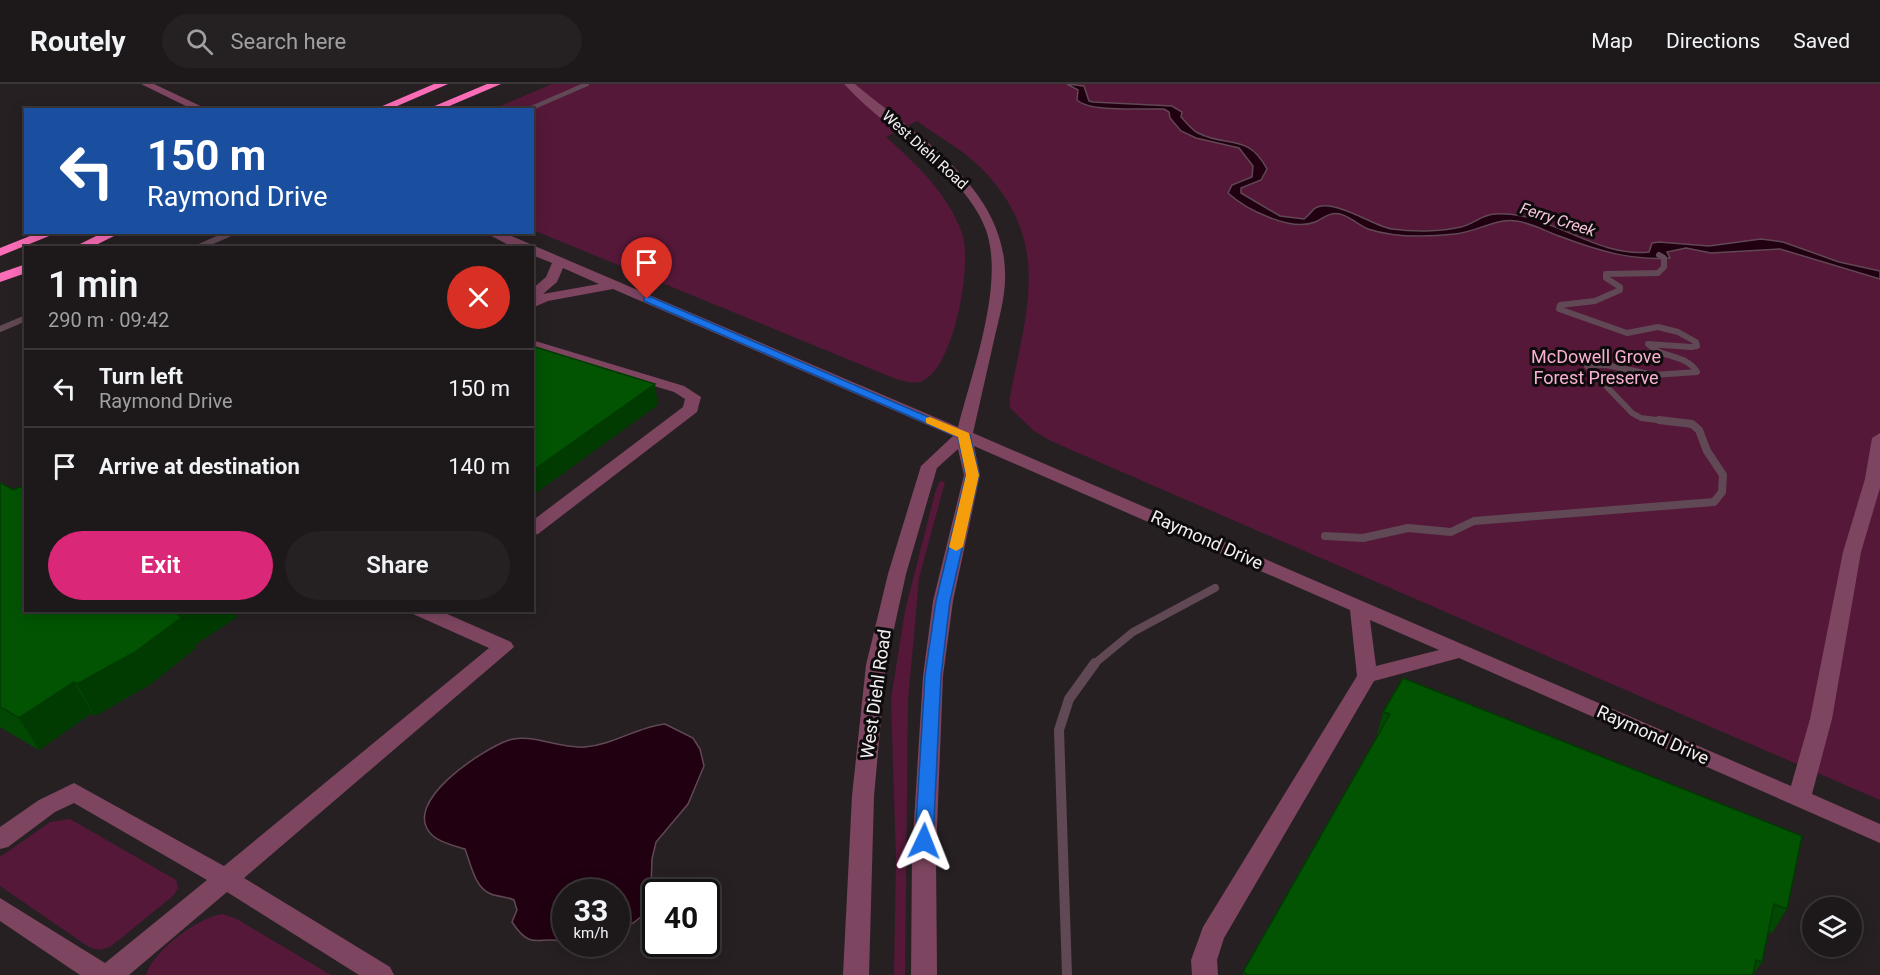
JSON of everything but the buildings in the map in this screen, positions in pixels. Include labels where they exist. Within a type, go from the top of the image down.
[{"type":"highway","points":[[383,108],[443,84]]},
{"type":"highway","points":[[435,108],[496,84]]},
{"type":"highway","points":[[0,252],[47,234]]},
{"type":"highway","points":[[83,246],[111,234]]},
{"type":"highway","points":[[0,278],[24,269]]},
{"type":"street","points":[[146,84],[200,108]]},
{"type":"street","name":"West Diehl Road","points":[[849,84],[959,178],[984,209],[997,243],[1000,280],[964,435],[972,475],[943,601],[932,698],[924,854],[924,975]]},
{"type":"street","points":[[494,234],[522,246]]},
{"type":"street","name":"Raymond Drive","points":[[534,251],[964,435],[1880,834]]},
{"type":"street","points":[[534,295],[554,278],[554,270],[559,262]]},
{"type":"street","points":[[534,303],[544,298],[615,285]]},
{"type":"street","points":[[534,345],[679,389],[693,397],[692,409],[534,528]]},
{"type":"street","name":"West Diehl Road","points":[[856,975],[863,796],[876,665],[897,574],[929,466],[964,435]]},
{"type":"street","points":[[1799,799],[1821,718],[1852,552],[1874,479],[1880,438]]},
{"type":"street","points":[[1206,975],[1204,960],[1212,935],[1367,676],[1359,607]]},
{"type":"street","points":[[111,975],[504,647],[425,612]]},
{"type":"street","points":[[1367,676],[1461,651]]},
{"type":"street","points":[[0,840],[46,806],[74,792],[226,879],[381,975]]},
{"type":"street","points":[[0,908],[102,975]]},
{"type":"green space","name":"McDowell Grove Forest Preserve","points":[[552,84],[1880,84],[1880,800],[1051,441],[1034,431],[1010,408],[1010,397],[1023,334],[1029,276],[1026,248],[1018,221],[1003,194],[973,160],[917,121],[886,137],[930,180],[956,218],[965,247],[965,267],[958,314],[952,337],[943,357],[933,372],[922,381],[906,382],[534,230],[534,108],[496,108]]},
{"type":"green space","points":[[941,481],[945,482],[919,578],[908,701],[905,975],[894,975],[896,860],[891,699],[905,611],[935,493]]},
{"type":"green space","points":[[70,819],[176,880],[178,888],[173,896],[110,947],[99,950],[89,947],[0,886],[0,857],[50,822]]},
{"type":"green space","points":[[222,914],[235,918],[331,975],[146,975],[158,955],[189,928]]},
{"type":"shaded area","points":[[1067,84],[1084,86],[1089,101],[1093,102],[1172,106],[1182,112],[1181,117],[1198,133],[1237,143],[1252,150],[1267,169],[1261,180],[1241,188],[1241,193],[1280,216],[1304,219],[1314,209],[1331,206],[1384,227],[1426,231],[1461,227],[1490,215],[1508,214],[1538,220],[1600,245],[1632,252],[1649,252],[1652,243],[1659,242],[1709,246],[1761,239],[1783,242],[1839,262],[1880,271],[1880,279],[1780,249],[1711,253],[1686,248],[1667,252],[1670,258],[1627,256],[1586,246],[1533,225],[1516,221],[1501,221],[1463,233],[1423,236],[1378,232],[1340,214],[1329,215],[1305,224],[1281,221],[1245,206],[1228,193],[1232,185],[1252,177],[1253,166],[1239,148],[1196,138],[1181,131],[1170,118],[1169,112],[1164,109],[1118,109],[1084,104],[1077,100],[1078,90]]},
{"type":"shaded area","points":[[665,724],[693,738],[700,749],[704,766],[688,804],[656,842],[652,859],[651,879],[642,879],[642,916],[633,923],[630,924],[630,879],[552,879],[552,940],[531,940],[525,937],[512,922],[517,910],[514,900],[494,895],[481,887],[465,849],[435,838],[425,822],[426,808],[435,793],[448,779],[497,745],[517,738],[526,738],[566,746],[595,746]]},
{"type":"waterway","points":[[532,108],[587,84]]},
{"type":"waterway","points":[[202,246],[228,234]]},
{"type":"waterway","points":[[1659,255],[1664,258],[1664,267],[1658,273],[1606,274],[1606,278],[1620,287],[1620,290],[1595,301],[1560,305],[1559,309],[1627,333],[1658,327],[1678,332],[1696,342],[1697,346],[1691,347],[1648,344],[1660,352],[1687,362],[1697,372],[1654,375],[1606,365],[1587,366],[1632,413],[1641,418],[1672,422]]},
{"type":"waterway","points":[[0,329],[24,319]]},
{"type":"waterway","points":[[1325,536],[1363,538],[1408,528],[1451,532],[1474,521],[1714,502],[1722,492],[1723,475],[1707,451],[1699,430],[1692,424],[1659,420]]},
{"type":"waterway","points":[[1095,663],[1133,632],[1215,588]]},
{"type":"waterway","points":[[1067,975],[1059,730],[1069,699],[1095,663]]},
{"type":"slow traffic","points":[[930,421],[964,435],[972,475],[956,547]]},
{"type":"route","points":[[647,299],[964,435],[972,475],[943,601],[933,676],[924,841]]},
{"type":"water label","name":"Ferry Creek","points":[[1558,219]]}]
